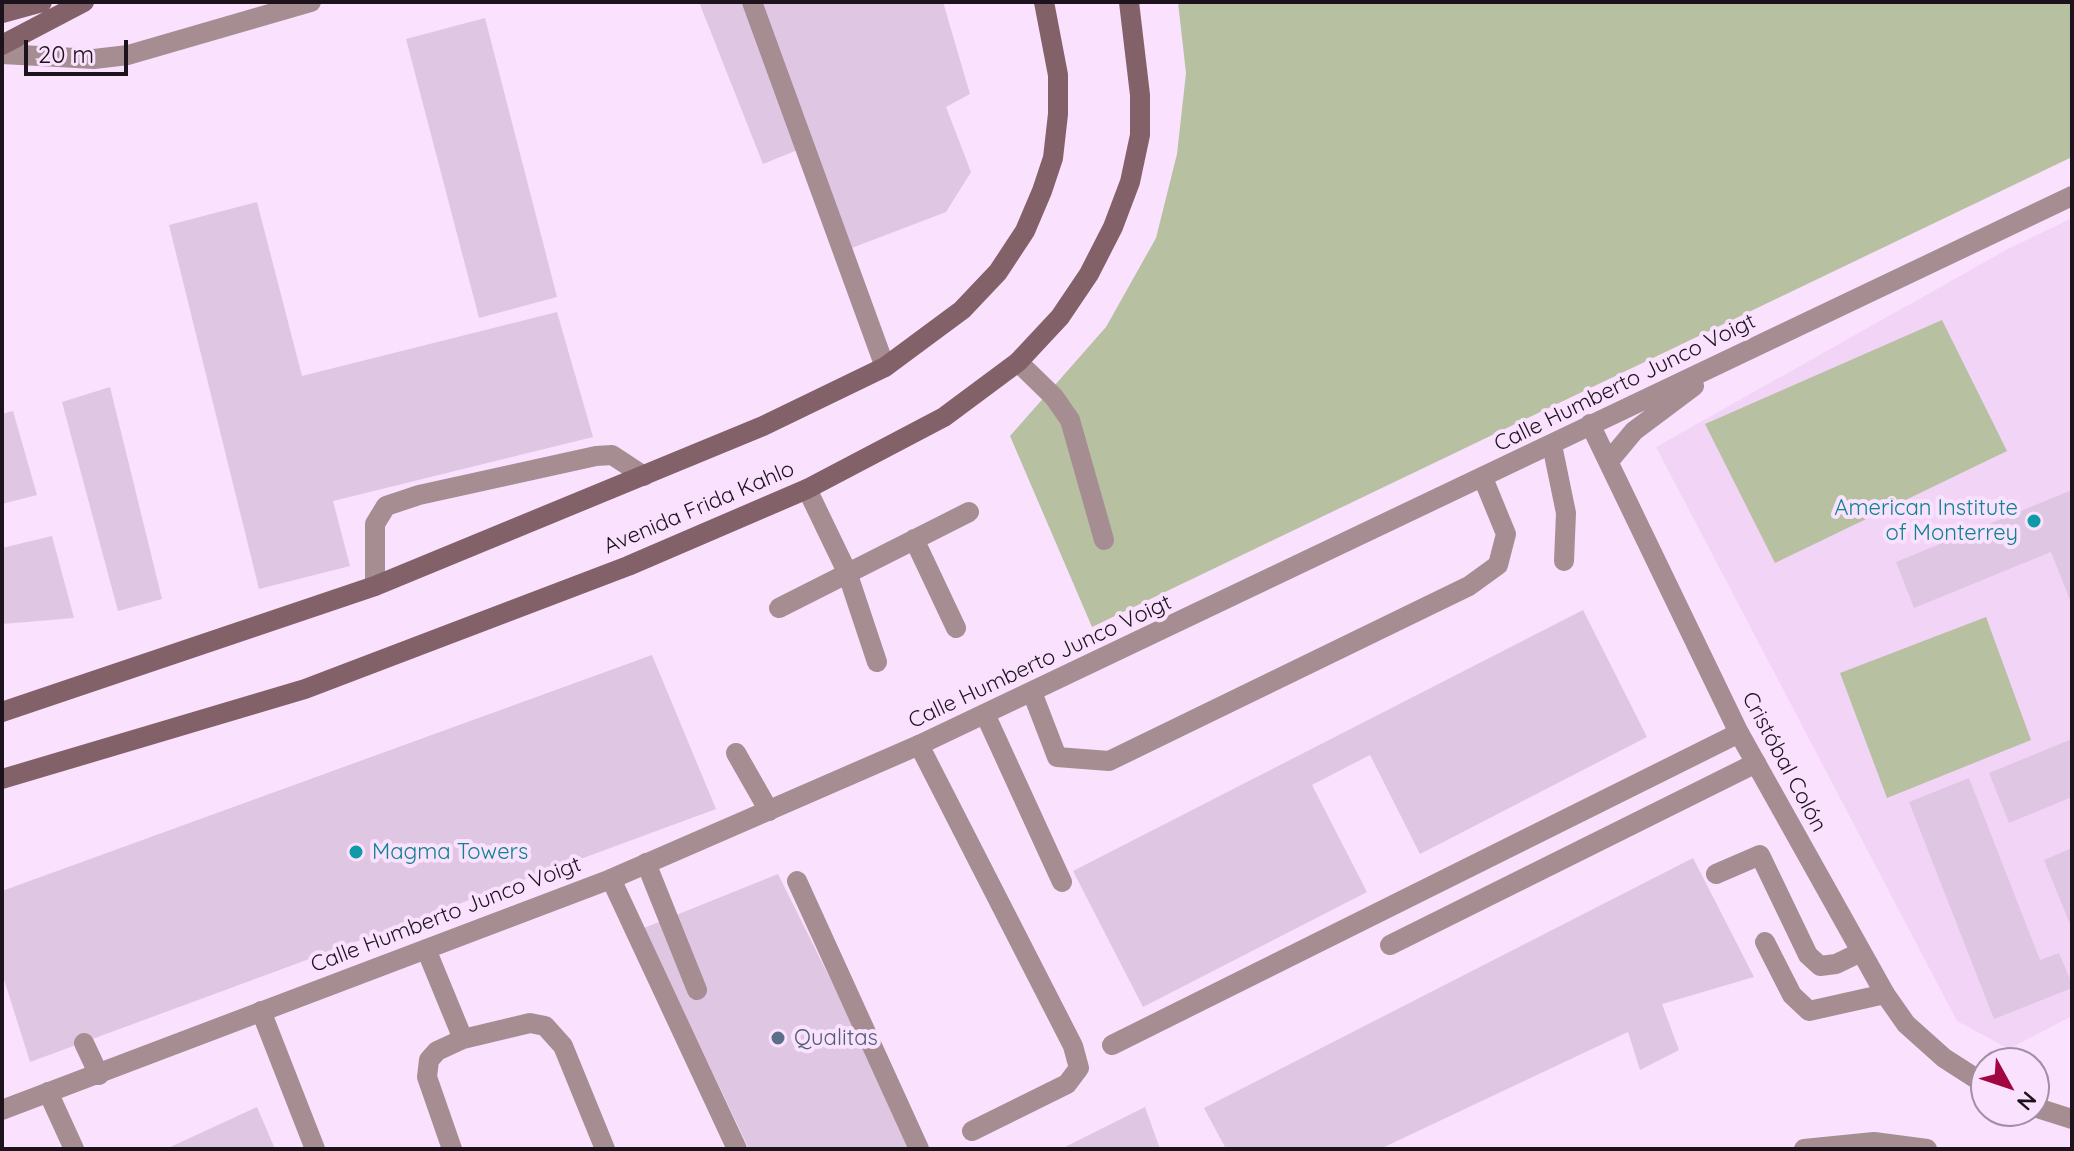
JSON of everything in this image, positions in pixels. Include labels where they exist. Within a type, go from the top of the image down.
[{"type":"street","points":[[2,13],[42,2]]},
{"type":"street","points":[[2,45],[84,2]]},
{"type":"street","points":[[243,2],[258,19]]},
{"type":"street","points":[[2,54],[94,59],[128,55],[311,2]]},
{"type":"street","points":[[752,2],[885,367]]},
{"type":"street","points":[[2,712],[375,586],[763,426],[885,367],[962,310],[998,272],[1025,231],[1053,158],[1058,114],[1058,75],[1044,2]]},
{"type":"street","name":"Avenida Frida Kahlo","points":[[2,779],[305,689],[628,566],[807,489],[944,417],[1018,362],[1060,317],[1089,274],[1113,227],[1130,182],[1140,135],[1140,95],[1129,2]]},
{"type":"street","name":"Calle Humberto Junco Voigt","points":[[2,1110],[611,879],[919,745],[2072,196]]},
{"type":"street","points":[[1609,461],[1655,413],[1740,353]]},
{"type":"street","points":[[1018,362],[1054,397],[1070,420],[1104,540]]},
{"type":"street","name":"Cristóbal Colón","points":[[1590,424],[1739,733],[1885,994],[1906,1024],[1944,1058],[1970,1075]]},
{"type":"street","points":[[1552,445],[1566,513],[1564,561]]},
{"type":"street","points":[[375,586],[375,524],[386,506],[419,495],[596,456],[612,455],[644,476]]},
{"type":"street","points":[[1032,692],[1057,757],[1109,761],[1469,586],[1498,565],[1506,534],[1483,478]]},
{"type":"street","points":[[807,489],[847,572],[877,662]]},
{"type":"street","points":[[779,608],[969,512]]},
{"type":"street","points":[[914,539],[956,628]]},
{"type":"street","points":[[985,714],[1062,882]]},
{"type":"street","points":[[1112,1045],[1739,733]]},
{"type":"street","points":[[919,745],[1073,1046],[1079,1068],[1067,1084],[972,1131]]},
{"type":"street","points":[[736,753],[769,811]]},
{"type":"street","points":[[1390,945],[1756,763]]},
{"type":"street","points":[[1716,874],[1760,855],[1808,955],[1820,966],[1836,964],[1861,952]]},
{"type":"street","points":[[646,863],[697,990]]},
{"type":"street","points":[[611,879],[737,1149]]},
{"type":"street","points":[[797,881],[919,1149]]},
{"type":"street","points":[[1765,942],[1792,995],[1809,1011],[1885,994]]},
{"type":"street","points":[[426,949],[463,1039]]},
{"type":"street","points":[[261,1011],[315,1149]]},
{"type":"street","points":[[452,1149],[427,1077],[427,1065],[437,1051],[463,1039],[523,1024],[538,1024],[552,1031],[563,1046],[605,1149]]},
{"type":"street","points":[[84,1043],[99,1075]]},
{"type":"street","points":[[48,1092],[74,1149]]},
{"type":"street","points":[[2050,1112],[2072,1119]]},
{"type":"street","points":[[1804,1149],[1874,1142],[1927,1149]]},
{"type":"shaded area","points":[[2072,218],[2072,1016],[2013,1047],[2005,1047],[1957,1021],[1656,447],[2008,249]]},
{"type":"green space","points":[[1178,2],[2072,2],[2072,157],[1092,627],[1010,436],[1106,327],[1156,238],[1177,154],[1186,73]]},
{"type":"green space","points":[[1942,320],[2007,451],[1775,563],[1705,424]]},
{"type":"green space","points":[[1986,617],[2031,740],[1887,798],[1840,673]]},
{"type":"building","points":[[699,2],[943,2],[970,94],[946,107],[971,172],[946,212],[836,254],[805,147],[763,164]]},
{"type":"building","points":[[485,18],[557,297],[479,318],[406,39]]},
{"type":"building","points":[[257,202],[302,376],[557,312],[593,437],[333,501],[350,566],[259,589],[169,225]]},
{"type":"building","points":[[110,387],[162,599],[118,611],[62,402]]},
{"type":"building","points":[[13,411],[37,495],[2,504],[2,414]]},
{"type":"building","name":"American Institute of Monterrey","points":[[2072,490],[2072,605],[2051,552],[1914,608],[1896,562]]},
{"type":"building","points":[[52,536],[74,618],[2,624],[2,548]]},
{"type":"building","points":[[1583,610],[1647,737],[1420,854],[1370,755],[1312,785],[1367,892],[1143,1007],[1073,871]]},
{"type":"building","name":"Magma Towers","points":[[652,655],[716,809],[30,1062],[2,973],[2,891]]},
{"type":"building","points":[[2072,739],[2072,797],[2009,823],[1989,773]]},
{"type":"building","points":[[1969,778],[2040,960],[2059,953],[2072,984],[2072,988],[1994,1019],[1909,802]]},
{"type":"building","points":[[2072,848],[2072,929],[2044,860]]},
{"type":"building","points":[[1693,858],[1754,977],[1662,1004],[1679,1050],[1640,1070],[1628,1032],[1380,1149],[1226,1149],[1204,1108]]},
{"type":"building","name":"Qualitas","points":[[778,874],[915,1149],[749,1149],[644,928]]},
{"type":"building","points":[[257,1107],[275,1149],[166,1149]]},
{"type":"building","points":[[1145,1107],[1160,1149],[1061,1149]]},
{"type":"place","name":"American Institute of Monterrey","points":[[2034,521]]},
{"type":"place","name":"Magma Towers","points":[[356,852]]},
{"type":"place","name":"Qualitas","points":[[778,1038]]}]
